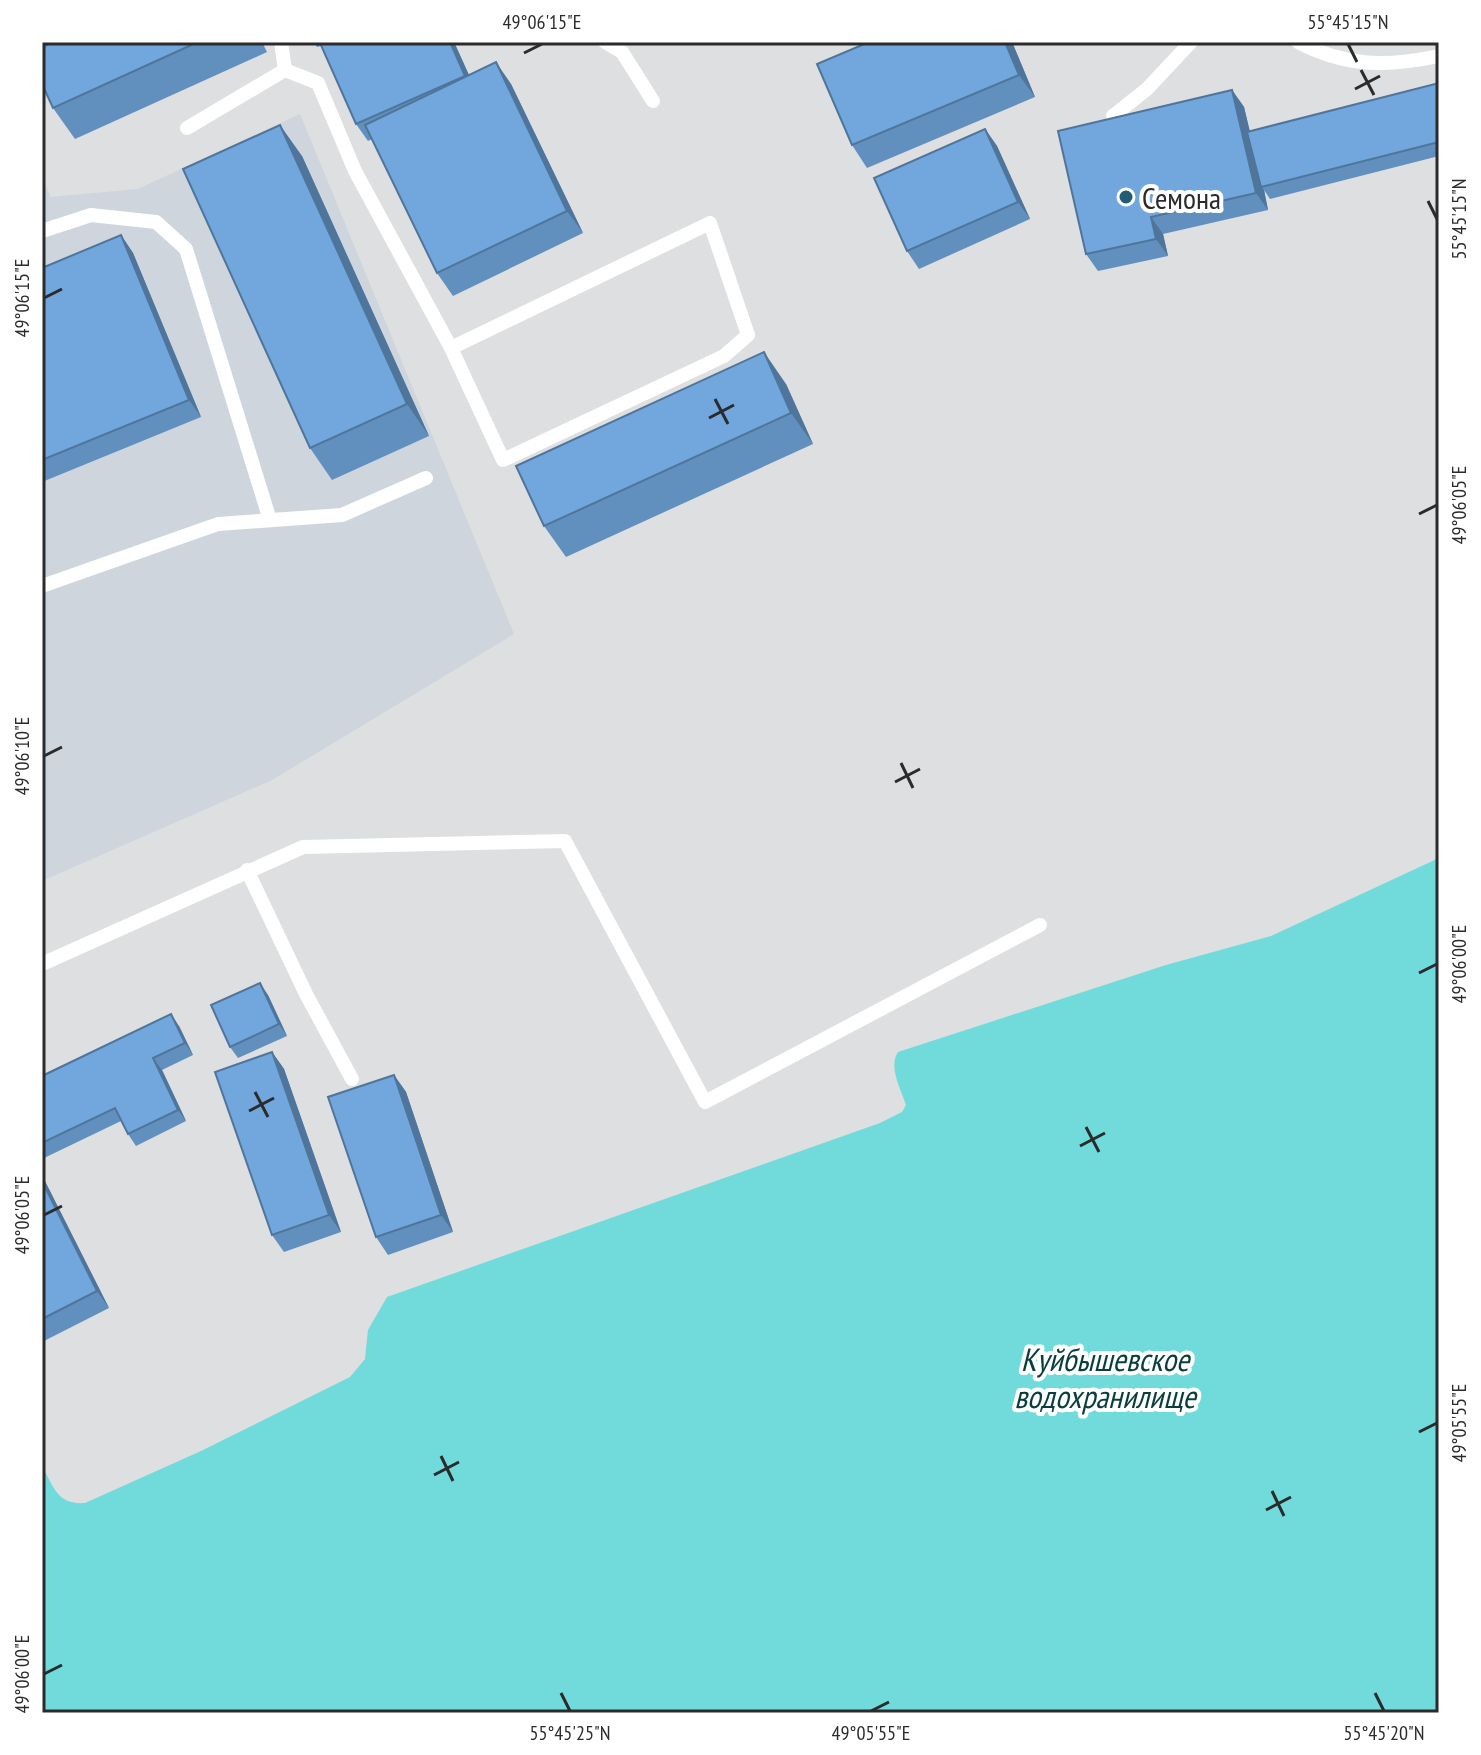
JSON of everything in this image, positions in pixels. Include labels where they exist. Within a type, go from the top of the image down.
[{"type":"lane","points":[[281,42],[285,70]]},
{"type":"lane","points":[[605,42],[622,52],[653,101]]},
{"type":"lane","points":[[1113,116],[1147,89],[1191,42]]},
{"type":"lane","points":[[1298,42],[1337,59],[1371,64],[1410,62],[1439,56]]},
{"type":"lane","points":[[187,128],[285,70]]},
{"type":"lane","points":[[285,70],[318,83],[355,171],[451,348],[503,460],[724,356],[748,335],[710,223],[451,348]]},
{"type":"lane","points":[[42,231],[91,215],[156,222],[186,249],[270,520]]},
{"type":"lane","points":[[42,586],[218,524],[342,515],[426,478]]},
{"type":"lane","points":[[42,964],[303,847],[565,841],[705,1102],[1040,925]]},
{"type":"lane","points":[[247,870],[306,994],[352,1079]]},
{"type":"shaded area","points":[[300,114],[514,634],[272,780],[42,881],[42,178],[51,197],[138,189]]},
{"type":"water","name":"Куйбышевское водохранилище","points":[[1439,858],[1439,1713],[42,1713],[42,1466],[62,1498],[85,1503],[201,1451],[350,1377],[365,1359],[368,1330],[387,1297],[880,1123],[902,1112],[906,1105],[894,1064],[898,1052],[1166,965],[1271,936]]},
{"type":"building","points":[[53,42],[198,42],[53,108],[42,84],[42,47]]},
{"type":"building","points":[[322,42],[450,42],[465,76],[356,124]]},
{"type":"building","points":[[869,42],[1005,42],[1019,75],[852,145],[817,64]]},
{"type":"building","points":[[496,62],[567,211],[437,273],[365,125]]},
{"type":"building","points":[[1439,83],[1439,142],[1261,187],[1247,132]]},
{"type":"building","points":[[1232,90],[1256,193],[1151,217],[1156,239],[1086,254],[1058,131]]},
{"type":"building","points":[[280,125],[407,404],[310,448],[183,169]]},
{"type":"building","points":[[985,129],[1018,202],[907,251],[874,178]]},
{"type":"building","points":[[121,235],[189,400],[42,460],[42,268]]},
{"type":"building","points":[[764,352],[791,413],[544,526],[516,466]]},
{"type":"building","points":[[260,983],[279,1024],[230,1047],[211,1005]]},
{"type":"building","points":[[171,1014],[185,1043],[153,1058],[178,1110],[128,1134],[115,1108],[42,1143],[42,1076]]},
{"type":"building","points":[[272,1052],[329,1215],[272,1235],[215,1072]]},
{"type":"building","points":[[394,1075],[441,1215],[376,1237],[328,1097]]},
{"type":"building","points":[[42,1181],[97,1291],[42,1319]]},
{"type":"place","name":"Семона","points":[[1126,197]]}]
